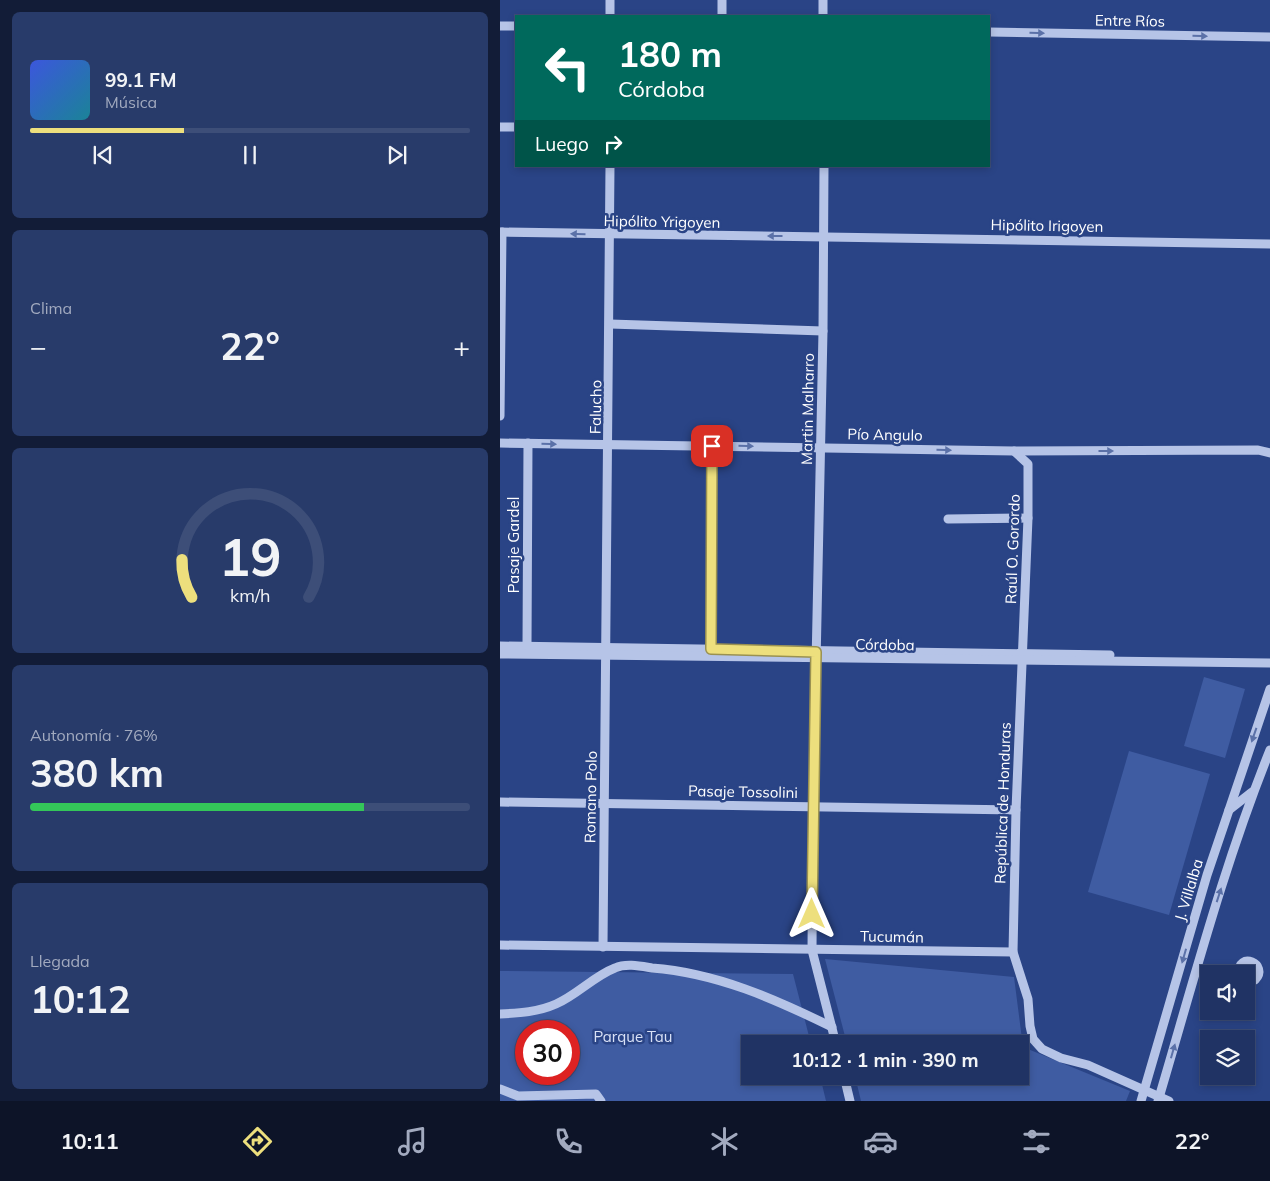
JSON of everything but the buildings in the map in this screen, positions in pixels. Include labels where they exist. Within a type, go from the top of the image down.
[{"type":"street","points":[[610,0],[610,15]]},
{"type":"street","points":[[722,0],[722,15]]},
{"type":"street","points":[[823,0],[823,15]]},
{"type":"street","points":[[500,26],[515,26]]},
{"type":"street","name":"Entre Ríos","points":[[990,32],[1270,37]]},
{"type":"street","points":[[500,127],[515,127]]},
{"type":"street","name":"Falucho","points":[[607,651],[610,167]]},
{"type":"street","name":"Martin Malharro","points":[[824,167],[821,448],[812,807],[812,950],[834,1035]]},
{"type":"street","points":[[500,416],[501,232]]},
{"type":"street","name":"Hipólito Yrigoyen","points":[[501,232],[824,237]]},
{"type":"street","name":"Hipólito Irigoyen","points":[[824,237],[1270,244]]},
{"type":"street","points":[[610,324],[823,331]]},
{"type":"street","name":"Pío Angulo","points":[[500,443],[1014,452],[1258,450],[1270,453]]},
{"type":"street","name":"Pasaje Gardel","points":[[527,646],[528,443]]},
{"type":"street","points":[[711,649],[712,446]]},
{"type":"street","name":"Raúl O. Gorordo","points":[[1014,452],[1028,464],[1028,518],[1022,657]]},
{"type":"street","points":[[948,519],[1028,518]]},
{"type":"street","name":"Córdoba","points":[[500,646],[607,651],[816,655],[1022,657],[1270,656]]},
{"type":"street","name":"Córdoba","points":[[500,654],[711,649],[816,655]]},
{"type":"street","name":"Romano Polo","points":[[603,947],[607,651]]},
{"type":"street","name":"Córdoba","points":[[1022,657],[1270,663]]},
{"type":"street","name":"República de Honduras","points":[[1013,952],[1022,657]]},
{"type":"street","name":"J. Villalba","points":[[1141,1101],[1207,875],[1270,689]]},
{"type":"street","name":"J. Villalba","points":[[1158,1099],[1216,905],[1254,790],[1270,750]]},
{"type":"street","points":[[1229,810],[1246,799],[1254,790]]},
{"type":"street","name":"Pasaje Tossolini","points":[[500,802],[1016,810]]},
{"type":"street","name":"Tucumán","points":[[500,945],[1013,952]]},
{"type":"street","points":[[1013,952],[1028,999],[1033,1039],[1042,1049],[1061,1058],[1088,1065],[1158,1099],[1169,1101]]},
{"type":"street","points":[[1240,965],[1250,960],[1259,965],[1260,972],[1255,980]]},
{"type":"street","points":[[500,1014],[531,1012],[556,1004],[615,968],[628,965],[685,970],[739,985],[794,1008],[832,1027]]},
{"type":"street","points":[[1260,972],[1270,976]]},
{"type":"street","points":[[846,1085],[850,1101]]},
{"type":"street","points":[[500,1089],[519,1098],[596,1094],[601,1101]]},
{"type":"green space","points":[[1204,677],[1245,689],[1225,758],[1184,746]]},
{"type":"green space","points":[[1129,751],[1210,774],[1169,915],[1088,892]]},
{"type":"green space","points":[[825,959],[1014,977],[1021,1035],[845,1035]]},
{"type":"green space","name":"Parque Tau","points":[[500,971],[793,974],[809,1035],[741,1035],[741,1085],[822,1085],[826,1101],[500,1101]]},
{"type":"green space","points":[[1029,1049],[1130,1091],[1126,1101],[861,1101],[857,1085],[1029,1085]]},
{"type":"route","points":[[712,446],[711,649],[816,652],[812,807],[812,914]]}]
